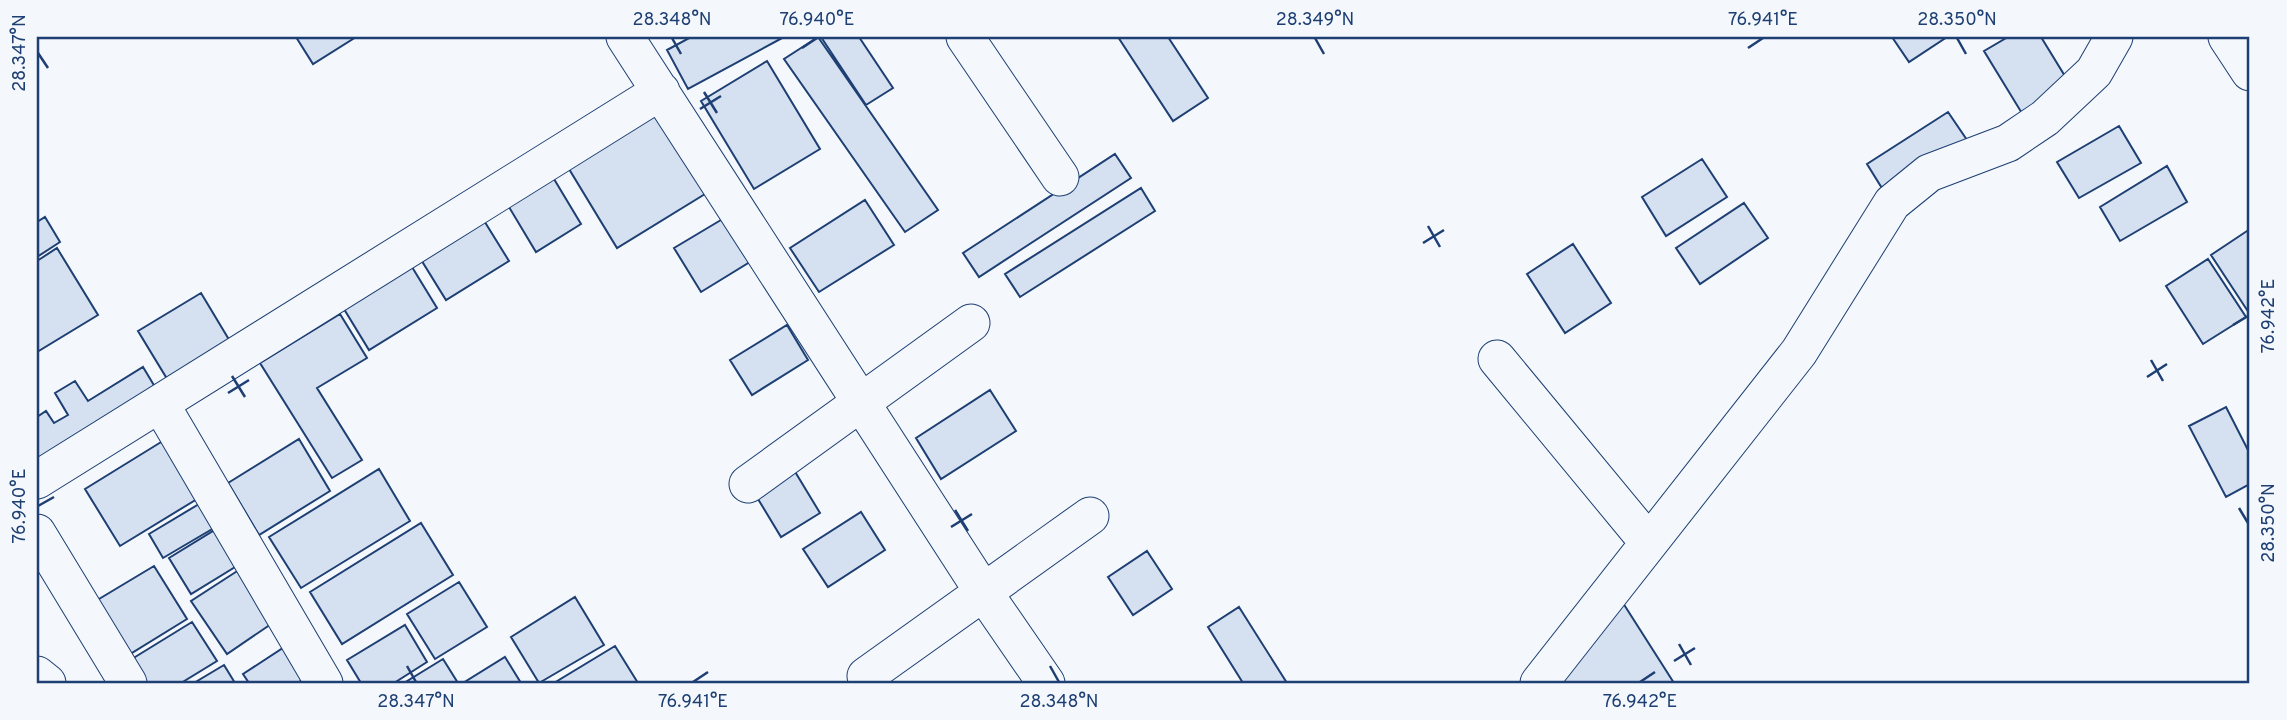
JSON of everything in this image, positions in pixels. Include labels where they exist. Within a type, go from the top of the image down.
[{"type":"street","points":[[625,37],[984,593],[1046,683]]},
{"type":"street","points":[[965,37],[1060,177]]},
{"type":"street","points":[[1539,683],[1799,352],[1892,203],[1929,173],[2007,143],[2045,118],[2094,72],[2114,37]]},
{"type":"street","points":[[2227,37],[2250,72]]},
{"type":"street","points":[[37,481],[661,92]]},
{"type":"street","points":[[748,484],[971,323]]},
{"type":"street","points":[[1497,359],[1650,543]]},
{"type":"street","points":[[161,405],[324,683]]},
{"type":"street","points":[[866,676],[1090,516]]},
{"type":"street","points":[[37,533],[128,683]]},
{"type":"street","points":[[37,675],[47,683]]},
{"type":"building","points":[[296,37],[356,37],[313,64]]},
{"type":"building","points":[[691,37],[784,37],[688,89],[667,50]]},
{"type":"building","points":[[818,37],[938,210],[905,232],[784,59]]},
{"type":"building","points":[[821,37],[859,37],[893,88],[866,105]]},
{"type":"building","points":[[1118,37],[1168,37],[1208,98],[1173,121]]},
{"type":"building","points":[[1892,37],[1947,37],[1909,62]]},
{"type":"building","points":[[2008,37],[2041,37],[2071,86],[2023,115],[1984,51]]},
{"type":"building","points":[[767,61],[820,149],[754,189],[701,101]]},
{"type":"building","points":[[653,110],[705,194],[617,248],[566,164]]},
{"type":"building","points":[[1948,112],[1967,140],[1885,193],[1867,164]]},
{"type":"building","points":[[2119,126],[2141,163],[2079,198],[2057,162]]},
{"type":"building","points":[[1115,154],[1131,178],[979,277],[963,253]]},
{"type":"building","points":[[1702,159],[1727,197],[1666,236],[1642,197]]},
{"type":"building","points":[[2167,166],[2187,202],[2120,241],[2100,207]]},
{"type":"building","points":[[551,174],[581,224],[536,252],[506,202]]},
{"type":"building","points":[[1141,188],[1155,211],[1020,297],[1005,274]]},
{"type":"building","points":[[865,200],[894,245],[819,292],[790,248]]},
{"type":"building","points":[[1744,203],[1768,238],[1700,284],[1676,248]]},
{"type":"building","points":[[736,211],[763,254],[701,292],[674,248]]},
{"type":"building","points":[[45,217],[60,242],[37,257],[37,222]]},
{"type":"building","points":[[483,219],[509,261],[446,300],[420,258]]},
{"type":"building","points":[[2250,229],[2250,312],[2249,313],[2211,255]]},
{"type":"building","points":[[1573,244],[1611,303],[1565,333],[1527,274]]},
{"type":"building","points":[[57,248],[98,315],[37,352],[37,261]]},
{"type":"building","points":[[2208,259],[2246,317],[2203,344],[2166,286]]},
{"type":"building","points":[[412,267],[437,308],[369,350],[344,309]]},
{"type":"building","points":[[201,293],[231,343],[169,382],[138,331]]},
{"type":"building","points":[[340,314],[367,358],[317,388],[362,460],[332,478],[260,363]]},
{"type":"building","points":[[787,325],[808,360],[752,395],[730,360]]},
{"type":"building","points":[[143,367],[158,392],[37,467],[37,417],[46,411],[54,423],[68,415],[55,393],[75,381],[88,401]]},
{"type":"building","points":[[990,390],[1016,431],[941,479],[916,438]]},
{"type":"building","points":[[2226,407],[2250,454],[2250,484],[2226,497],[2189,426]]},
{"type":"building","points":[[166,439],[202,496],[120,546],[85,489]]},
{"type":"building","points":[[299,439],[330,491],[259,535],[228,483]]},
{"type":"building","points":[[379,469],[410,521],[301,588],[269,537]]},
{"type":"building","points":[[794,470],[820,513],[781,537],[755,494]]},
{"type":"building","points":[[204,501],[219,525],[163,558],[149,534]]},
{"type":"building","points":[[861,512],[885,550],[828,587],[803,549]]},
{"type":"building","points":[[421,523],[453,575],[342,644],[310,592]]},
{"type":"building","points":[[218,528],[240,564],[191,594],[169,558]]},
{"type":"building","points":[[1147,551],[1172,589],[1133,615],[1108,577]]},
{"type":"building","points":[[154,566],[187,619],[122,659],[89,605]]},
{"type":"building","points":[[245,566],[280,618],[227,654],[191,601]]},
{"type":"building","points":[[459,582],[487,627],[435,659],[407,614]]},
{"type":"building","points":[[575,597],[604,645],[539,683],[511,637]]},
{"type":"building","points":[[1623,603],[1674,683],[1560,683]]},
{"type":"building","points":[[1239,607],[1287,683],[1243,683],[1208,627]]},
{"type":"building","points":[[192,622],[217,661],[181,683],[140,683],[127,662]]},
{"type":"building","points":[[405,625],[427,662],[394,683],[361,683],[347,660]]},
{"type":"building","points":[[286,646],[306,678],[297,683],[249,683],[243,674]]},
{"type":"building","points":[[615,646],[638,683],[554,683]]},
{"type":"building","points":[[505,657],[521,683],[463,683]]},
{"type":"building","points":[[443,659],[458,683],[404,683]]},
{"type":"building","points":[[224,665],[235,683],[194,683]]}]
